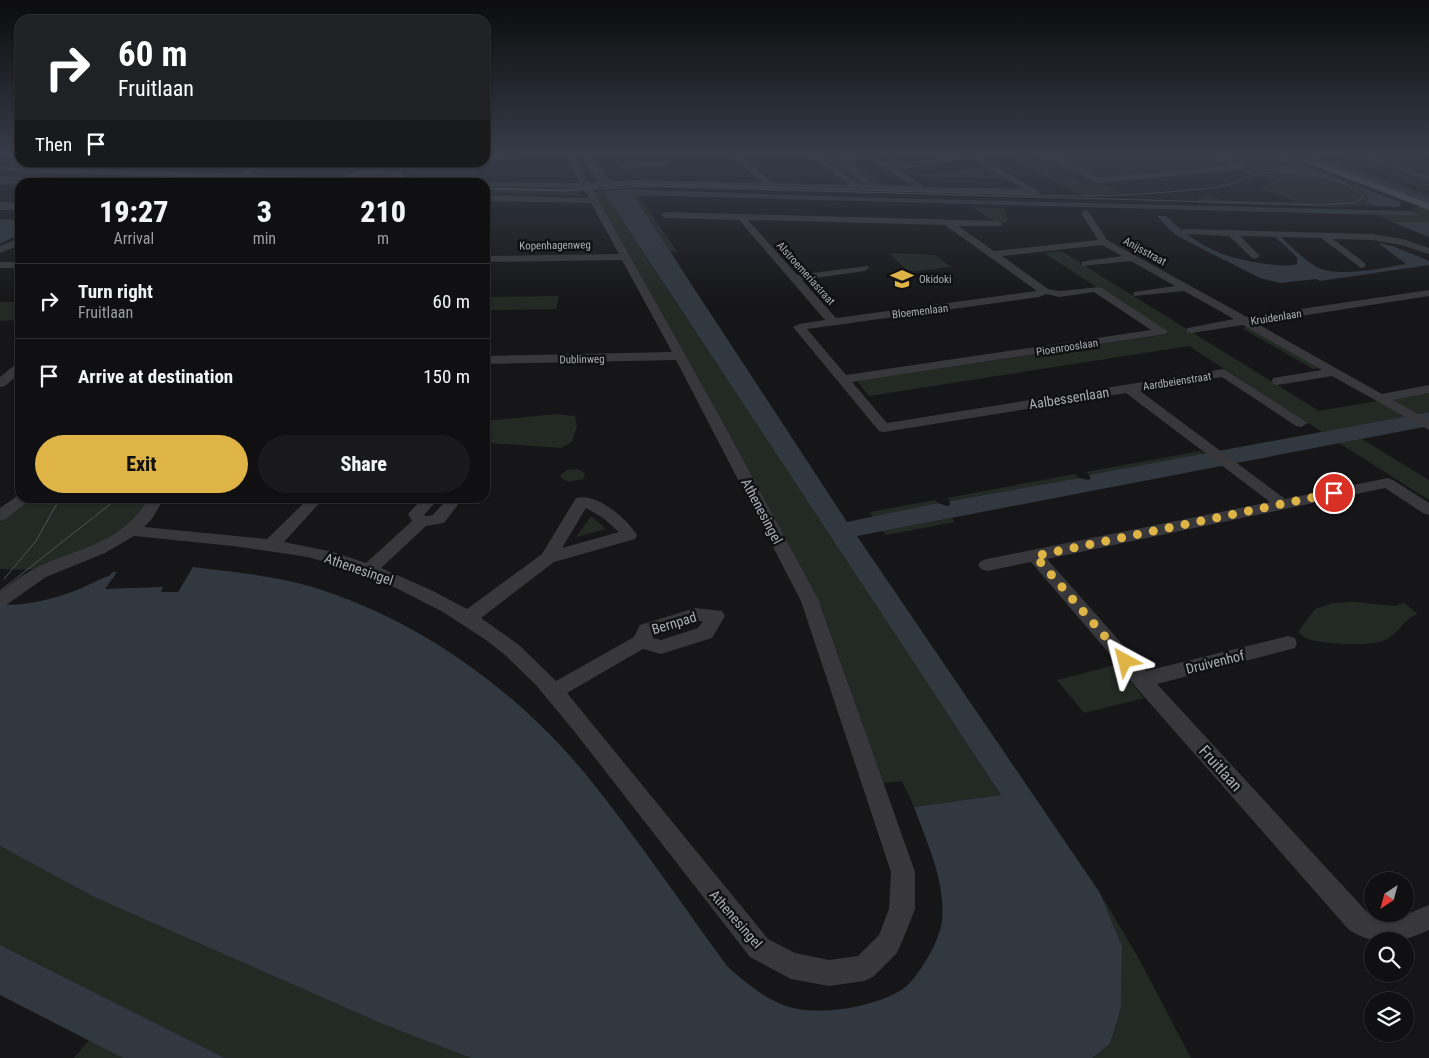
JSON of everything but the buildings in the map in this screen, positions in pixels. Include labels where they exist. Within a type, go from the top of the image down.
[{"type":"main road","points":[[1417,202],[1429,207]]},
{"type":"street","name":"Athenesingel","points":[[132,531],[194,535],[270,546],[332,558],[369,570],[424,594],[468,618],[511,649],[555,691],[759,948],[791,966],[829,973],[864,968],[888,944],[902,909],[903,872],[813,610],[717,424],[596,202]]},
{"type":"street","points":[[1084,213],[1104,242]]},
{"type":"street","points":[[665,214],[998,224]]},
{"type":"street","name":"Alstroemeriastraat","points":[[741,217],[834,322]]},
{"type":"street","points":[[948,223],[1045,291]]},
{"type":"street","points":[[1185,232],[1386,239],[1403,242],[1429,251]]},
{"type":"street","points":[[1232,234],[1255,256]]},
{"type":"street","points":[[1324,236],[1361,265]]},
{"type":"street","name":"Anijsstraat","points":[[993,254],[1104,242],[1245,321]]},
{"type":"street","points":[[0,250],[15,243]]},
{"type":"street","name":"Kopenhagenweg","points":[[490,259],[625,257]]},
{"type":"street","points":[[1086,264],[1132,258]]},
{"type":"street","points":[[0,265],[15,265]]},
{"type":"street","points":[[795,278],[864,268]]},
{"type":"street","points":[[1138,294],[1185,288]]},
{"type":"street","name":"Pioenrooslaan","points":[[844,379],[1162,332],[1096,289],[1059,294],[1045,291]]},
{"type":"street","name":"Bloemenlaan","points":[[844,379],[799,327],[1039,294],[1045,291]]},
{"type":"street","name":"Kruidenlaan","points":[[1245,321],[1429,294]]},
{"type":"street","points":[[1412,296],[1429,303]]},
{"type":"street","points":[[1192,330],[1245,321]]},
{"type":"street","name":"Kruidenlaan","points":[[1245,321],[1429,426]]},
{"type":"street","name":"Dublinweg","points":[[490,360],[679,356]]},
{"type":"street","points":[[0,368],[15,367]]},
{"type":"street","points":[[0,383],[15,371]]},
{"type":"street","points":[[1278,381],[1332,372]]},
{"type":"street","name":"Aardbeienstraat","points":[[1128,388],[1224,373],[1301,423]]},
{"type":"street","name":"Aalbessenlaan","points":[[844,379],[884,428],[1128,388],[1233,469],[1281,503]]},
{"type":"street","points":[[1379,398],[1429,389]]},
{"type":"street","points":[[987,566],[1281,503],[1388,483],[1429,510]]},
{"type":"street","points":[[468,618],[548,558],[629,535],[622,523],[601,508],[582,501],[548,558]]},
{"type":"street","points":[[0,516],[17,503]]},
{"type":"street","points":[[0,601],[40,573],[99,549],[132,531],[146,516],[153,503]]},
{"type":"street","points":[[270,546],[312,503]]},
{"type":"street","points":[[422,522],[416,514],[426,503]]},
{"type":"street","points":[[369,570],[422,522],[438,519],[452,503]]},
{"type":"street","name":"Fruitlaan","points":[[1035,556],[1142,680],[1358,921],[1380,933],[1388,933],[1429,917]]},
{"type":"street","name":"Bernpad","points":[[555,691],[641,642]]},
{"type":"street","name":"Druivenhof","points":[[1142,680],[1288,643]]},
{"type":"shaded area","points":[[599,202],[610,202],[1001,795],[914,807],[902,781],[883,783],[822,608],[727,429]]},
{"type":"shaded area","points":[[610,202],[638,202],[847,522],[938,503],[947,506],[950,505],[950,501],[1079,478],[1088,480],[1091,478],[1089,475],[1429,412],[1429,426],[857,536],[1100,893],[1122,946],[1121,1008],[1110,1044],[1092,1058],[471,1058],[385,1025],[94,897],[0,846],[0,605],[29,603],[58,596],[109,576],[113,572],[117,572],[105,589],[163,587],[161,592],[178,592],[193,567],[251,574],[309,586],[349,600],[388,617],[462,661],[530,715],[588,777],[727,966],[762,994],[786,1006],[799,1009],[814,1011],[830,1010],[878,1001],[903,989],[916,976],[937,938],[942,921],[942,906],[938,877],[930,849],[914,807],[1001,795]]},
{"type":"shaded area","points":[[638,202],[643,202],[677,251],[670,252]]},
{"type":"shaded area","points":[[909,202],[1059,202],[1410,211],[1419,216]]},
{"type":"shaded area","points":[[1366,202],[1401,202],[1399,207],[1377,206]]},
{"type":"shaded area","points":[[1367,202],[1377,206],[1329,207],[1197,203]]},
{"type":"shaded area","points":[[1419,206],[1429,210],[1429,222],[1392,222],[1378,215],[1417,216],[1410,211]]},
{"type":"shaded area","points":[[972,207],[1003,208],[1008,220],[1005,223],[997,222]]},
{"type":"shaded area","points":[[1157,216],[1166,216],[1189,236],[1212,249],[1237,258],[1266,264],[1282,266],[1297,264],[1297,257],[1275,237],[1281,237],[1307,261],[1326,270],[1348,272],[1406,264],[1378,243],[1393,246],[1429,261],[1429,265],[1320,281],[1316,279],[1280,283],[1260,278],[1179,237]]},
{"type":"shaded area","points":[[0,219],[15,220],[15,236],[0,244]]},
{"type":"shaded area","points":[[1392,222],[1429,222],[1429,237]]},
{"type":"shaded area","points":[[1061,251],[1319,411],[1429,392],[1429,412],[1322,432],[1189,346],[869,396],[857,381],[1169,334],[1044,253]]},
{"type":"shaded area","points":[[889,253],[935,255],[952,267],[909,272]]},
{"type":"shaded area","points":[[559,296],[556,309],[490,310],[490,297]]},
{"type":"shaded area","points":[[0,302],[15,302],[15,320],[0,321]]},
{"type":"shaded area","points":[[1248,327],[1319,368],[1313,369],[1242,328]]},
{"type":"shaded area","points":[[555,414],[575,416],[577,426],[572,442],[561,448],[490,443],[492,438],[490,420]]},
{"type":"shaded area","points":[[1362,439],[1429,480],[1429,500],[1339,443]]},
{"type":"shaded area","points":[[1200,451],[1204,454],[1089,475],[1086,472]]},
{"type":"shaded area","points":[[577,469],[585,473],[583,479],[569,482],[561,478],[561,475],[567,470]]},
{"type":"shaded area","points":[[1075,474],[1079,478],[950,501],[947,498]]},
{"type":"shaded area","points":[[935,500],[938,503],[873,517],[870,512]]},
{"type":"shaded area","points":[[23,503],[148,503],[144,511],[123,532],[39,570],[0,569],[0,522]]},
{"type":"shaded area","points":[[591,516],[606,529],[576,537]]},
{"type":"shaded area","points":[[952,518],[955,522],[886,535],[883,531]]},
{"type":"shaded area","points":[[1354,602],[1395,606],[1404,603],[1418,614],[1409,619],[1390,637],[1369,644],[1315,641],[1307,639],[1298,632],[1315,609],[1333,603]]},
{"type":"shaded area","points":[[1115,665],[1144,698],[1084,713],[1057,680]]},
{"type":"shaded area","points":[[0,846],[94,897],[385,1025],[471,1058],[225,1058],[0,945]]},
{"type":"shaded area","points":[[1100,893],[1139,959],[1191,1058],[1092,1058],[1110,1044],[1121,1008],[1122,946]]},
{"type":"shaded area","points":[[0,945],[225,1058],[123,1058],[0,995]]},
{"type":"shaded area","points":[[89,1040],[123,1058],[74,1058]]},
{"type":"tram line","points":[[1228,202],[1322,205],[1355,202]]},
{"type":"tram line","points":[[4,579],[36,541],[57,503]]},
{"type":"tram line","points":[[0,591],[112,503]]},
{"type":"place","name":"Okidoki","points":[[902,279]]},
{"type":"route","points":[[1125,661],[1035,556],[1334,493]]}]
